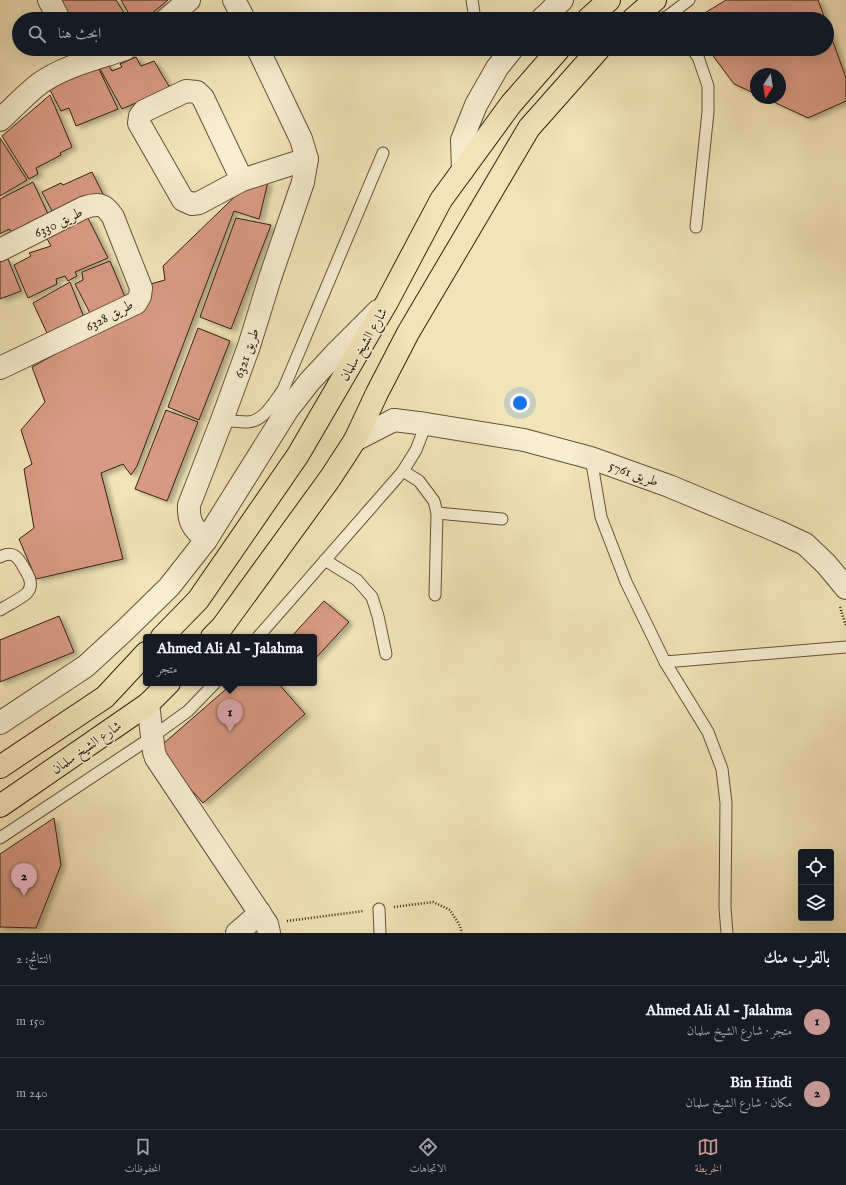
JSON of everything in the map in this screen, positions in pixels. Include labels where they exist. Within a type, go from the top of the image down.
[{"type":"main road","points":[[596,12],[609,0]]},
{"type":"main road","name":"شارع الشيخ سلمان","points":[[165,634],[198,600],[298,455],[387,302],[441,200],[511,104],[553,56]]},
{"type":"main road","points":[[215,634],[226,621],[331,477],[355,440],[408,333],[529,128],[593,56]]},
{"type":"main road","points":[[0,767],[105,697],[143,656]]},
{"type":"main road","name":"شارع الشيخ سلمان","points":[[0,806],[148,704],[166,686]]},
{"type":"street","points":[[49,0],[55,12]]},
{"type":"street","points":[[175,12],[189,0]]},
{"type":"street","points":[[234,0],[240,12]]},
{"type":"street","points":[[549,12],[562,0]]},
{"type":"street","points":[[0,120],[40,84],[65,70],[80,56]]},
{"type":"street","name":"طريق 6321","points":[[206,540],[193,526],[189,516],[189,505],[249,346],[270,278],[303,182],[306,159],[301,139],[261,56]]},
{"type":"street","points":[[463,170],[462,140],[476,105],[496,68],[504,56]]},
{"type":"street","points":[[242,180],[203,98],[197,92],[186,91],[144,111],[140,116],[140,123],[183,200],[192,204],[199,203],[242,180],[306,159]]},
{"type":"street","name":"طريق 6330","points":[[0,250],[83,208],[93,205],[102,205],[113,217]]},
{"type":"street","name":"طريق 6328","points":[[0,368],[136,303],[140,296],[141,288],[113,217]]},
{"type":"street","points":[[0,722],[86,666],[169,587],[206,540],[288,409],[319,371],[387,302]]},
{"type":"street","points":[[355,440],[394,420],[377,393]]},
{"type":"street","name":"طريق 5761","points":[[394,420],[524,440],[592,458],[669,486],[805,544],[826,564],[846,588]]},
{"type":"street","points":[[148,704],[156,758],[260,913],[267,924],[269,933]]},
{"type":"street","points":[[238,933],[260,913]]},
{"type":"lane","points":[[472,0],[474,12]]},
{"type":"lane","points":[[665,12],[689,0]]},
{"type":"lane","points":[[696,227],[708,112],[708,86],[697,56]]},
{"type":"lane","points":[[222,420],[250,422],[262,417],[283,390],[384,153]]},
{"type":"lane","points":[[261,634],[403,471],[416,450],[426,424]]},
{"type":"lane","points":[[592,458],[601,517],[626,582],[665,662],[708,732],[722,768],[726,803],[725,908],[727,933]]},
{"type":"lane","points":[[403,471],[419,481],[434,501],[437,513],[435,595]]},
{"type":"lane","points":[[437,513],[502,518]]},
{"type":"lane","points":[[0,557],[11,554],[18,558],[30,577],[31,585],[26,593],[0,610]]},
{"type":"lane","points":[[325,560],[357,580],[372,596],[386,654]]},
{"type":"lane","points":[[665,662],[846,647]]},
{"type":"lane","points":[[0,838],[152,737],[188,711],[212,686]]},
{"type":"lane","points":[[379,909],[380,933]]},
{"type":"building","points":[[54,0],[116,0],[124,12],[62,12]]},
{"type":"building","points":[[121,0],[168,0],[153,12],[128,12]]},
{"type":"building","points":[[726,0],[818,0],[822,12],[706,12]]},
{"type":"building","points":[[834,45],[846,78],[846,101],[808,118],[778,104],[786,104],[786,68],[750,68],[750,91],[734,84],[713,56],[834,56]]},
{"type":"building","points":[[136,57],[141,66],[154,61],[170,88],[122,109],[99,67],[108,64],[112,71],[122,67],[120,64]]},
{"type":"building","points":[[98,67],[118,109],[76,126],[69,108],[61,111],[49,88]]},
{"type":"building","points":[[50,95],[72,147],[60,153],[61,155],[36,168],[38,174],[29,179],[2,136]]},
{"type":"building","points":[[0,138],[27,180],[0,196]]},
{"type":"building","points":[[92,172],[103,194],[96,198],[53,213],[42,192],[61,183],[63,185]]},
{"type":"building","points":[[33,182],[50,218],[13,233],[9,229],[0,234],[0,199]]},
{"type":"building","points":[[250,182],[268,182],[259,219],[234,211],[137,466],[131,475],[123,464],[101,473],[123,559],[36,579],[19,539],[34,528],[24,469],[32,464],[21,430],[45,402],[32,367],[137,309],[147,285],[165,280],[163,266]]},
{"type":"building","points":[[88,218],[108,258],[75,272],[77,276],[68,281],[65,276],[56,279],[57,284],[28,298],[14,265],[31,256],[29,253],[51,246],[46,237]]},
{"type":"building","points":[[236,218],[271,225],[231,329],[200,317]]},
{"type":"building","points":[[8,259],[21,291],[0,299],[0,262]]},
{"type":"building","points":[[110,261],[125,297],[91,315],[75,284],[83,280],[82,272]]},
{"type":"building","points":[[70,282],[85,320],[71,322],[47,333],[33,303]]},
{"type":"building","points":[[198,328],[230,341],[199,420],[168,407]]},
{"type":"building","points":[[166,410],[198,422],[167,501],[135,489]]},
{"type":"building","points":[[324,601],[349,622],[317,657],[317,634],[294,634]]},
{"type":"building","points":[[59,616],[74,652],[0,682],[0,640]]},
{"type":"building","points":[[230,686],[281,686],[305,714],[203,803],[156,750]]},
{"type":"building","points":[[54,818],[61,865],[36,928],[0,927],[0,854]]},
{"type":"place","name":"Ahmed Ali Al - Jalahma","points":[[230,732]]},
{"type":"place","name":"Bin Hindi","points":[[24,896]]}]
